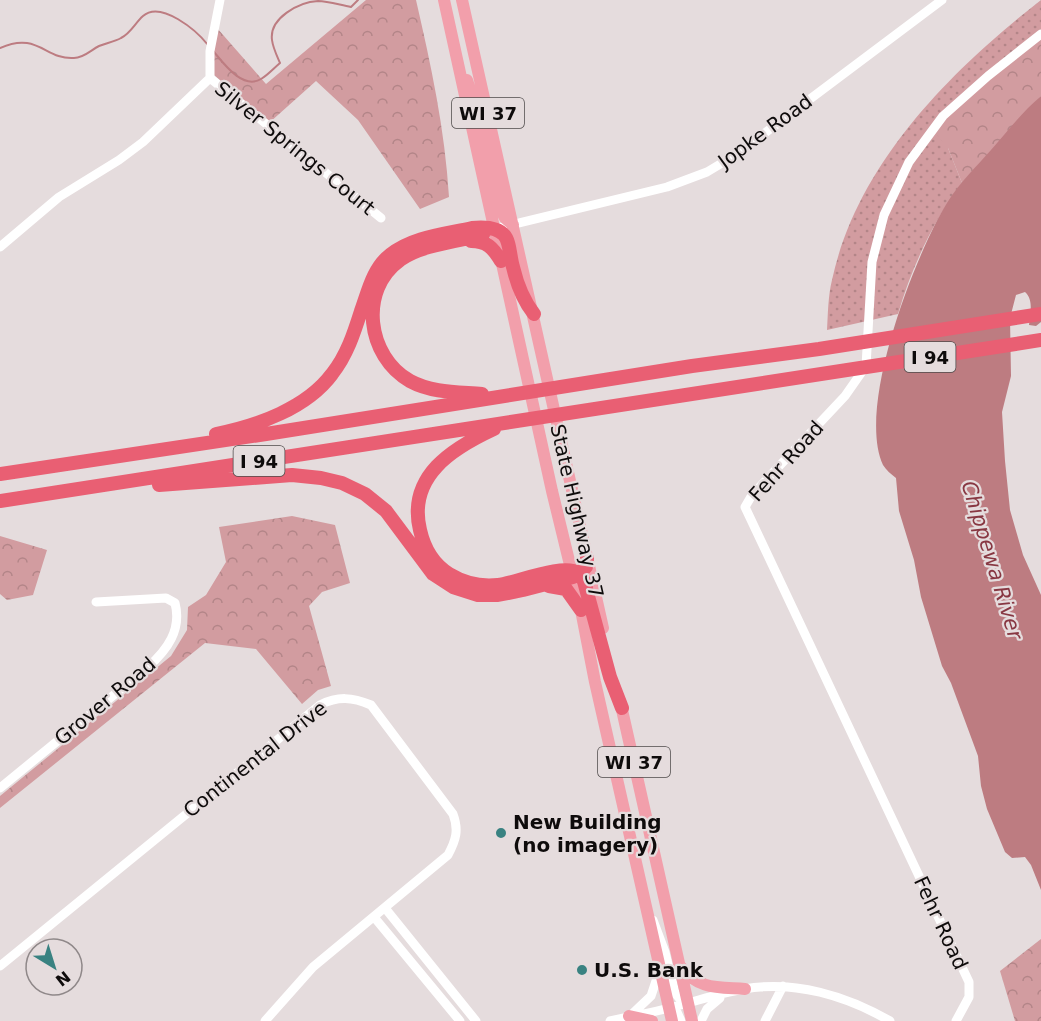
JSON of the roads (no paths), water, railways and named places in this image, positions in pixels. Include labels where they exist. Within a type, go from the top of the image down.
[{"type":"highway","points":[[80,462],[91,456],[234,430],[289,408],[311,394],[337,368],[351,341],[375,275],[388,256],[410,244],[428,238],[472,228],[494,229],[506,237],[522,295],[534,314]]},
{"type":"highway","points":[[494,229],[483,235],[406,256],[390,269],[377,293],[373,312],[373,330],[377,345],[392,367],[416,384],[444,391],[507,395]]},
{"type":"highway","points":[[445,244],[481,242],[493,249],[501,261]]},
{"type":"highway","name":"I 94","points":[[0,474],[266,435],[507,395],[1041,314]]},
{"type":"highway","name":"I 94","points":[[0,501],[1041,340]]},
{"type":"highway","points":[[513,421],[456,450],[444,459],[426,480],[417,514],[424,547],[442,570],[460,580],[481,585],[497,585],[552,572],[575,574],[585,584],[610,677],[622,708]]},
{"type":"highway","points":[[100,486],[106,489],[276,476],[310,476],[332,480],[357,489],[381,506],[396,522],[427,568],[445,583],[462,591],[482,596],[498,596],[575,574],[586,567],[587,558]]},
{"type":"highway","points":[[523,590],[560,587],[570,594],[581,610]]},
{"type":"main road","name":"State Highway 37","points":[[444,0],[552,491],[575,574],[597,691],[671,1015]]},
{"type":"main road","name":"State Highway 37","points":[[462,0],[692,1021]]},
{"type":"main road","points":[[453,47],[465,73],[480,118],[501,210],[505,218],[514,225]]},
{"type":"main road","points":[[680,965],[697,983],[745,989]]},
{"type":"main road","points":[[629,1016],[652,1021]]},
{"type":"street","points":[[0,247],[59,197],[119,160],[143,142],[210,78],[209,59],[220,0]]},
{"type":"street","name":"Jopke Road","points":[[494,229],[667,187],[707,172],[752,144],[942,0]]},
{"type":"street","name":"Fehr Road","points":[[956,1021],[969,997],[969,982],[745,507],[752,495],[845,396],[866,366],[872,262],[884,215],[909,162],[943,116],[1041,34]]},
{"type":"street","name":"Silver Springs Court","points":[[210,78],[381,218]]},
{"type":"street","name":"Grover Road","points":[[0,788],[156,659],[165,649],[178,624],[175,603],[166,598],[96,602]]},
{"type":"street","name":"Continental Drive","points":[[0,966],[320,705],[332,699],[359,700],[371,705],[453,814],[458,827],[455,843],[448,855],[385,908]]},
{"type":"street","points":[[643,893],[663,945],[675,993],[688,1003]]},
{"type":"street","points":[[265,1021],[313,967],[385,908],[476,1021]]},
{"type":"street","points":[[374,917],[460,1021]]},
{"type":"street","points":[[629,1016],[650,998],[660,969]]},
{"type":"street","points":[[671,1015],[688,1003],[745,989],[783,987],[809,990],[849,1000],[890,1021]]},
{"type":"street","points":[[765,1021],[783,987]]},
{"type":"street","points":[[701,1021],[709,1007],[728,993]]},
{"type":"street","points":[[610,1021],[629,1016],[671,1015],[677,1012],[681,1021]]},
{"type":"water","name":"Chippewa River","points":[[1041,96],[1041,322],[1036,326],[1029,325],[1030,299],[1025,292],[1016,295],[1010,318],[1011,376],[1002,412],[1010,510],[1023,555],[1041,595],[1041,890],[1031,865],[1025,857],[1012,858],[1005,852],[987,809],[981,786],[978,756],[951,683],[942,666],[921,597],[914,560],[899,511],[896,478],[883,465],[877,439],[877,407],[883,370],[893,332],[906,293],[934,227],[962,182],[1021,115]]},
{"type":"waterway","points":[[214,52],[234,74],[247,81],[261,79],[280,63],[272,40],[272,32],[280,18],[294,8],[310,2],[318,1],[351,7],[358,0]]},
{"type":"waterway","points":[[0,48],[13,44],[32,44],[56,55],[78,58],[124,36],[143,16],[151,12],[169,14],[178,19],[196,32],[208,45]]},
{"type":"place","name":"New Building (no imagery)","points":[[501,833]]},
{"type":"place","name":"U.S. Bank","points":[[582,970]]}]
